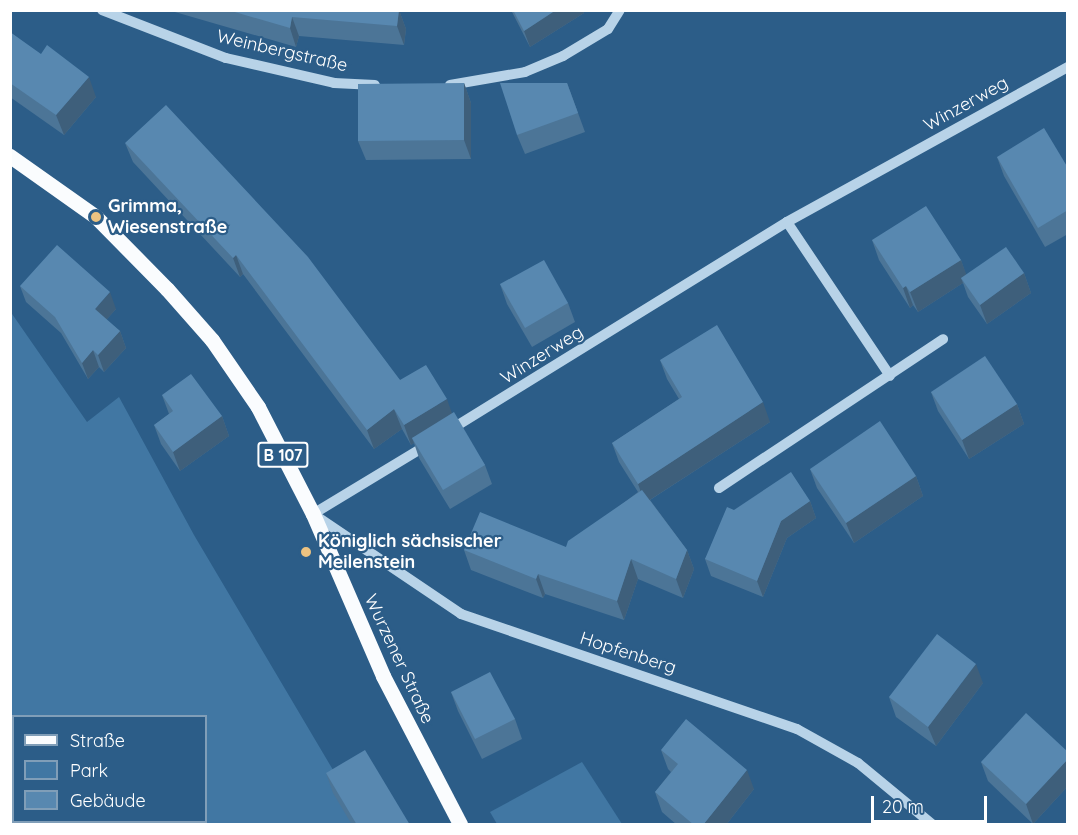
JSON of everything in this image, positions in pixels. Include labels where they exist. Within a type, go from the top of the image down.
[{"type":"main road","name":"Wurzener Straße","points":[[10,156],[96,218],[212,340],[258,407],[313,514],[383,676],[460,825]]},
{"type":"street","name":"Weinbergstraße","points":[[102,10],[226,58],[334,82],[390,86]]},
{"type":"street","points":[[434,85],[466,84],[525,72],[563,56],[609,29],[620,10]]},
{"type":"street","name":"Winzerweg","points":[[313,514],[787,222],[1068,67]]},
{"type":"street","points":[[787,222],[890,376]]},
{"type":"street","points":[[718,488],[943,339]]},
{"type":"street","name":"Hopfenberg","points":[[313,514],[460,614],[797,729],[858,763],[932,825]]},
{"type":"green space","points":[[10,311],[87,422],[119,397],[194,535],[365,824],[11,824]]},
{"type":"green space","points":[[582,762],[622,824],[497,824],[490,812]]},
{"type":"building","points":[[228,10],[399,10],[397,26],[292,17],[290,28]]},
{"type":"building","points":[[513,10],[556,10],[524,31]]},
{"type":"building","points":[[10,32],[41,54],[47,45],[89,77],[56,115],[10,83]]},
{"type":"building","points":[[464,83],[464,140],[358,141],[358,84]]},
{"type":"building","points":[[500,83],[567,83],[578,113],[517,135]]},
{"type":"building","points":[[166,105],[308,257],[400,380],[426,365],[447,399],[404,425],[394,409],[367,430],[236,255],[233,258],[125,143]]},
{"type":"building","points":[[1044,128],[1068,168],[1068,210],[1038,228],[997,157]]},
{"type":"building","points":[[926,206],[961,260],[910,292],[906,286],[903,288],[872,240]]},
{"type":"building","points":[[57,245],[110,292],[95,309],[120,331],[98,355],[93,350],[82,363],[55,317],[20,286]]},
{"type":"building","points":[[1006,247],[1024,273],[980,305],[961,278]]},
{"type":"building","points":[[544,260],[568,303],[525,328],[500,284]]},
{"type":"building","points":[[717,325],[763,402],[638,484],[612,443],[682,397],[660,360]]},
{"type":"building","points":[[985,356],[1017,404],[962,440],[931,392]]},
{"type":"building","points":[[191,374],[222,416],[173,452],[154,425],[173,411],[162,395]]},
{"type":"building","points":[[454,412],[485,465],[443,490],[412,438]]},
{"type":"building","points":[[880,421],[916,476],[846,523],[810,469]]},
{"type":"building","points":[[791,472],[810,501],[781,521],[757,581],[705,559],[727,507],[734,510]]},
{"type":"building","points":[[642,490],[687,550],[676,579],[631,559],[617,601],[538,574],[536,579],[464,550],[480,512],[566,547],[568,541]]},
{"type":"building","points":[[937,634],[976,664],[928,727],[889,697]]},
{"type":"building","points":[[490,672],[515,719],[475,739],[451,692]]},
{"type":"building","points":[[1026,713],[1068,752],[1068,759],[1026,804],[981,762]]},
{"type":"building","points":[[686,719],[747,770],[703,825],[694,825],[655,792],[678,764],[661,750]]},
{"type":"building","points":[[365,750],[410,825],[357,825],[326,773]]},
{"type":"place","name":"Grimma, Wiesenstraße","points":[[96,217]]},
{"type":"place","name":"Königlich sächsischer Meilenstein","points":[[306,552]]}]
